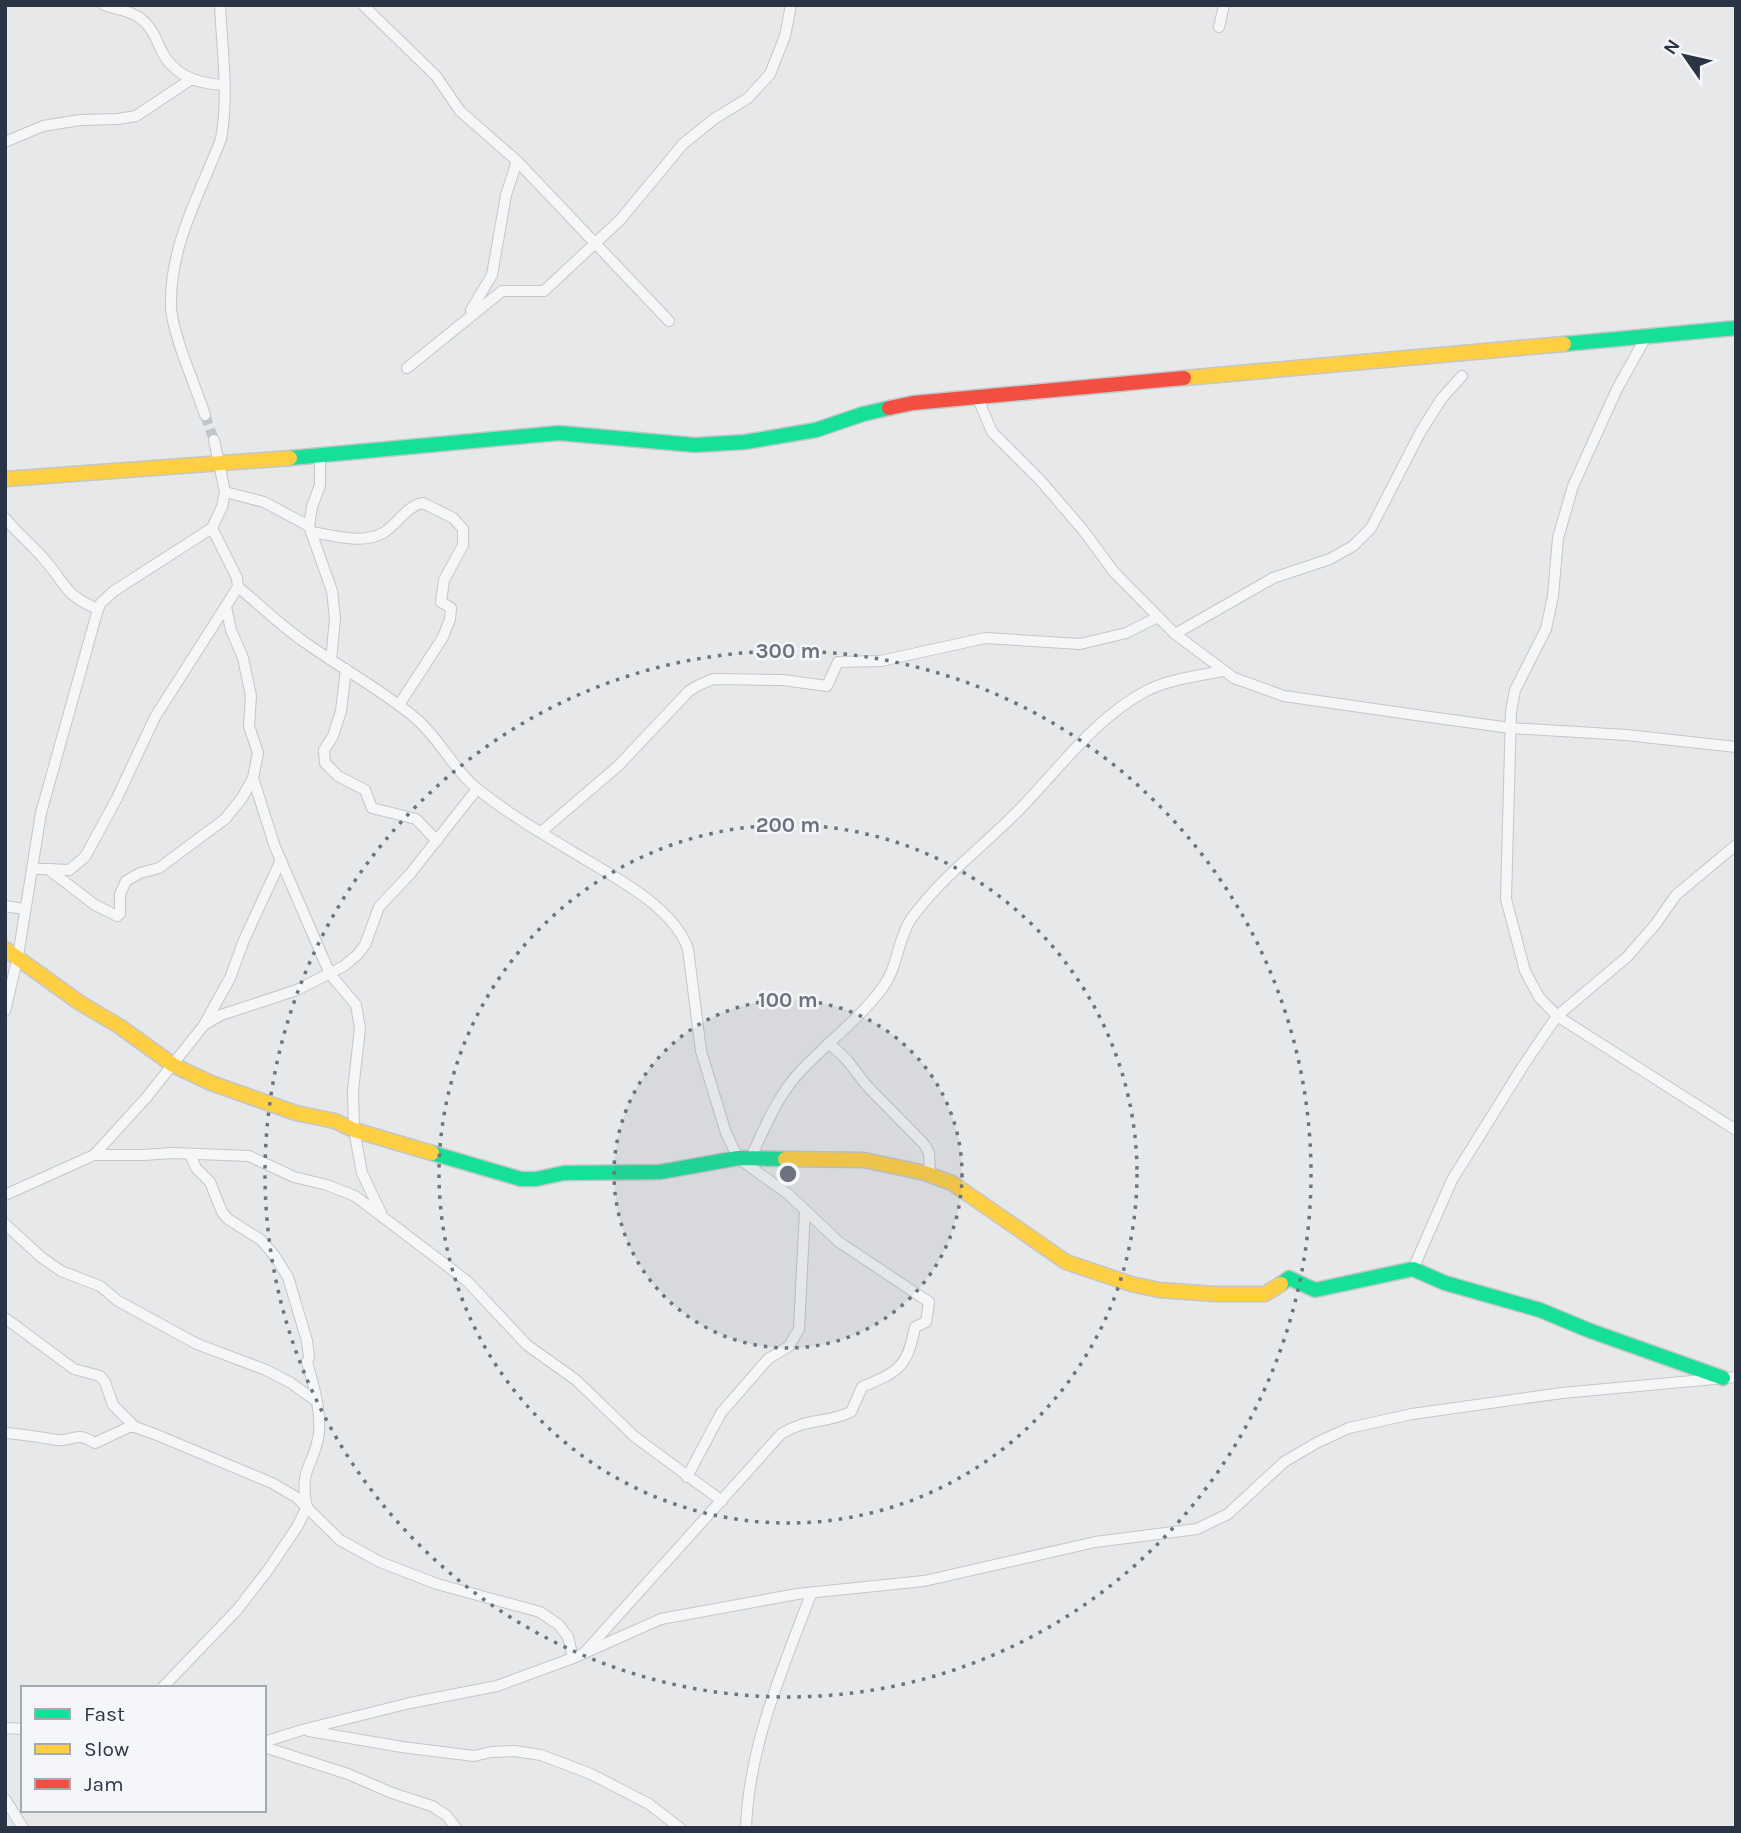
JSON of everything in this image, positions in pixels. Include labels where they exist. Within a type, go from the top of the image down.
[{"type":"street","points":[[104,5],[138,16],[146,23],[163,53],[186,78],[224,85]]},
{"type":"street","points":[[205,415],[171,309],[178,246],[221,139],[226,103],[220,5]]},
{"type":"street","points":[[363,5],[436,76],[460,111],[517,161],[669,321]]},
{"type":"street","points":[[407,368],[502,291],[544,291],[620,220],[683,144],[714,119],[748,98],[770,74],[785,36],[791,5]]},
{"type":"street","points":[[1219,27],[1224,5]]},
{"type":"street","points":[[5,142],[43,126],[136,116],[190,80],[197,80]]},
{"type":"street","points":[[462,321],[492,275],[506,195],[517,161]]},
{"type":"street","points":[[5,479],[220,464],[559,433],[695,445],[745,442],[816,430],[863,414],[914,403],[1736,328]]},
{"type":"street","points":[[1647,335],[1617,389],[1573,486],[1558,538],[1553,596],[1546,629],[1516,690],[1510,727],[1506,899],[1525,971],[1539,997],[1557,1016],[1736,1130]]},
{"type":"street","points":[[1175,634],[1273,578],[1330,559],[1353,546],[1371,528],[1421,432],[1442,398],[1462,376]]},
{"type":"street","points":[[977,396],[992,432],[1040,480],[1091,538],[1114,572],[1175,634],[1223,671],[1253,687],[1284,696],[1510,727],[1626,735],[1736,747]]},
{"type":"street","points":[[5,1011],[11,953],[33,869],[41,813],[98,609],[114,592],[212,528],[222,507],[225,492],[214,440]]},
{"type":"street","points":[[320,455],[320,485],[312,507],[310,529],[332,591],[335,618],[331,660]]},
{"type":"street","points":[[225,492],[253,498],[310,529],[353,538],[379,535],[411,508],[423,503],[453,518],[463,529],[464,545],[444,580],[441,601],[451,608],[447,629],[400,705]]},
{"type":"street","points":[[5,518],[46,561],[75,599],[98,609]]},
{"type":"street","points":[[33,869],[69,870],[85,857],[155,717],[238,587],[237,578],[212,528]]},
{"type":"street","points":[[238,587],[301,640],[416,718],[477,789],[655,905],[675,924],[688,949],[701,1051],[726,1133],[745,1157],[839,1242],[929,1302],[926,1322],[915,1327],[906,1358],[894,1374],[862,1387],[851,1412],[838,1418],[797,1424],[782,1434],[585,1652]]},
{"type":"street","points":[[48,869],[96,905],[117,916],[120,914],[120,894],[126,881],[140,873],[159,868],[225,819],[242,798],[253,778],[258,753],[249,726],[251,696],[246,668],[229,624],[226,607]]},
{"type":"street","points":[[541,831],[618,766],[689,691],[713,679],[783,680],[827,686],[838,662],[881,661],[985,638],[1080,645],[1126,633],[1158,617]]},
{"type":"street","points":[[346,669],[341,711],[333,736],[324,750],[325,763],[338,776],[365,790],[372,808],[416,819],[437,841]]},
{"type":"street","points":[[745,1157],[796,1077],[866,1009],[886,985],[902,937],[911,920],[930,896],[1018,811],[1053,771],[1115,710],[1149,689],[1181,679],[1223,671]]},
{"type":"street","points":[[253,778],[281,860],[330,974],[356,1005],[360,1028],[353,1090],[354,1130],[362,1173],[381,1213]]},
{"type":"street","points":[[204,1025],[221,1015],[297,990],[330,974],[357,955],[365,945],[379,907],[410,874],[477,789]]},
{"type":"street","points":[[1413,1269],[1452,1180],[1557,1016],[1627,957],[1655,925],[1676,895],[1736,845]]},
{"type":"street","points":[[5,1195],[94,1155],[110,1140],[173,1065],[204,1025],[230,978],[244,940],[281,860]]},
{"type":"street","points":[[5,906],[24,909]]},
{"type":"street","points":[[11,953],[173,1065],[211,1083],[296,1113],[335,1121],[354,1130],[521,1179],[536,1180],[564,1173],[660,1172],[745,1157],[864,1160],[930,1175],[952,1183],[1066,1262],[1158,1290],[1215,1294],[1265,1293],[1289,1278],[1315,1290],[1413,1269],[1445,1283],[1540,1310],[1588,1330],[1730,1378]]},
{"type":"street","points":[[829,1043],[924,1144],[929,1153],[930,1175]]},
{"type":"street","points":[[94,1155],[190,1153],[249,1156],[294,1177],[327,1185],[355,1196],[381,1213],[467,1281],[527,1345],[576,1380],[635,1437],[722,1501]]},
{"type":"street","points":[[164,1686],[244,1602],[296,1527],[307,1507],[303,1478],[318,1434],[316,1401],[307,1362],[307,1341],[288,1277],[261,1240],[228,1219],[222,1212],[210,1182],[196,1168],[190,1153]]},
{"type":"street","points":[[687,1477],[721,1413],[768,1359],[789,1346],[799,1329],[806,1210]]},
{"type":"street","points":[[5,1224],[41,1257],[61,1271],[100,1286],[118,1301],[197,1344],[266,1370],[291,1383],[316,1401]]},
{"type":"street","points":[[5,1318],[74,1369],[100,1376],[105,1382],[113,1405],[135,1427]]},
{"type":"street","points":[[266,1743],[302,1730],[410,1703],[497,1686],[573,1658],[661,1619],[814,1592],[924,1581],[1096,1542],[1197,1529],[1228,1514],[1284,1462],[1349,1428],[1412,1414],[1562,1393],[1730,1378]]},
{"type":"street","points":[[5,1433],[29,1434],[60,1441],[76,1436],[85,1437],[95,1443],[129,1427],[135,1427],[272,1483],[296,1497],[340,1540],[380,1562],[437,1584],[540,1612],[559,1625],[568,1637],[573,1658]]},
{"type":"street","points":[[746,1828],[752,1766],[766,1713],[814,1592]]},
{"type":"street","points":[[302,1730],[474,1756],[514,1751],[541,1755],[591,1774],[637,1798],[680,1828]]},
{"type":"street","points":[[266,1745],[432,1806],[447,1816],[456,1828]]},
{"type":"street","points":[[5,1799],[23,1828]]},
{"type":"tunnel","points":[[205,415],[214,440]]},
{"type":"traffic: fast","points":[[1564,344],[1736,328]]},
{"type":"traffic: fast","points":[[290,458],[559,433],[695,445],[745,442],[816,430],[889,408]]},
{"type":"traffic: fast","points":[[432,1153],[521,1179],[564,1173],[660,1172],[738,1158],[785,1159]]},
{"type":"traffic: fast","points":[[1281,1284],[1289,1278],[1315,1290],[1413,1269],[1445,1283],[1540,1310],[1723,1378]]},
{"type":"traffic: slow","points":[[1184,378],[1564,344]]},
{"type":"traffic: slow","points":[[5,479],[290,458]]},
{"type":"traffic: slow","points":[[5,949],[173,1065],[211,1083],[296,1113],[335,1121],[354,1130],[432,1153]]},
{"type":"traffic: slow","points":[[785,1159],[864,1160],[925,1173],[952,1183],[1066,1262],[1131,1284],[1159,1290],[1215,1294],[1265,1294],[1281,1284]]},
{"type":"traffic: jam","points":[[889,408],[913,403],[1184,378]]}]
